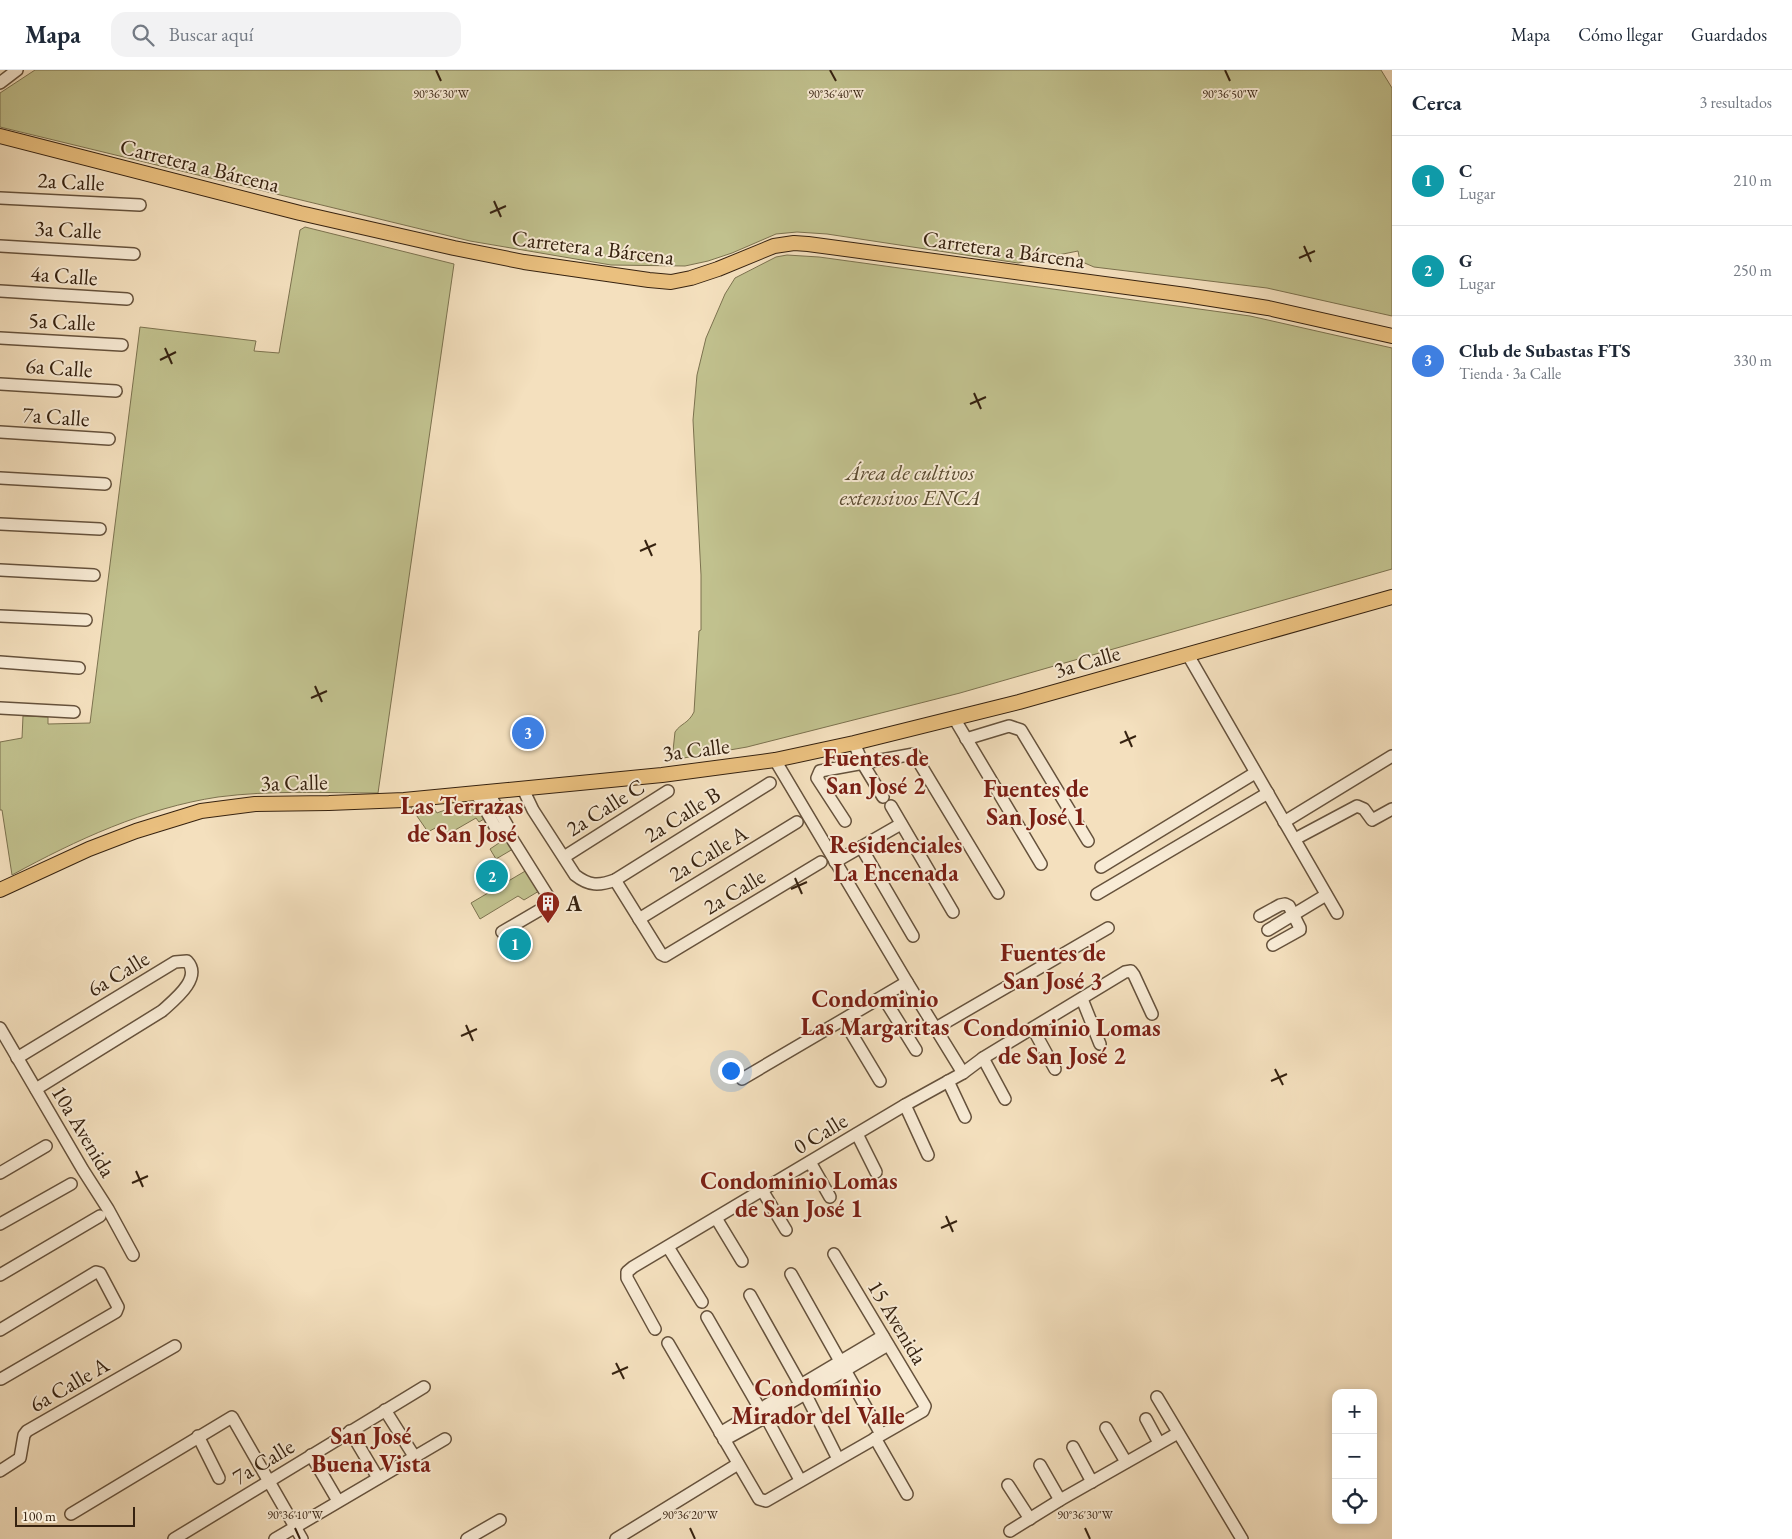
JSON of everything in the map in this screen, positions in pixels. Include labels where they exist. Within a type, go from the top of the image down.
[{"type":"main road","name":"Carretera a Bárcena","points":[[0,136],[300,213],[454,248],[524,262],[649,280],[670,282],[691,278],[774,246],[794,243],[808,244],[1186,295],[1268,308],[1392,336]]},
{"type":"main road","name":"3a Calle","points":[[0,890],[88,849],[144,828],[201,810],[242,805],[402,800],[662,775],[775,760],[854,743],[1019,702],[1392,597]]},
{"type":"street","points":[[0,83],[17,70]]},
{"type":"street","name":"2a Calle","points":[[0,198],[140,204]]},
{"type":"street","name":"3a Calle","points":[[0,246],[134,254]]},
{"type":"street","name":"4a Calle","points":[[0,291],[126,299]]},
{"type":"street","name":"5a Calle","points":[[0,338],[122,345]]},
{"type":"street","name":"6a Calle","points":[[0,384],[116,391]]},
{"type":"street","name":"7a Calle","points":[[0,432],[109,439]]},
{"type":"street","points":[[0,478],[105,484]]},
{"type":"street","points":[[0,524],[100,529]]},
{"type":"street","points":[[0,570],[94,575]]},
{"type":"street","points":[[0,616],[86,620]]},
{"type":"street","points":[[1188,655],[1336,913]]},
{"type":"street","points":[[0,662],[79,668]]},
{"type":"street","points":[[0,708],[74,712]]},
{"type":"street","points":[[954,718],[1041,864]]},
{"type":"street","points":[[966,739],[1009,726],[1021,730],[1088,841]]},
{"type":"street","points":[[854,743],[863,764],[883,797]]},
{"type":"street","points":[[845,821],[817,778],[820,771],[914,754],[998,893]]},
{"type":"street","points":[[1284,822],[1392,756]]},
{"type":"street","points":[[775,760],[963,1073]]},
{"type":"street","points":[[1101,867],[1255,773]]},
{"type":"street","name":"2a Calle B","points":[[615,880],[770,783]]},
{"type":"street","points":[[528,788],[542,823],[576,875],[583,881],[592,884],[604,884],[615,880],[639,919]]},
{"type":"street","name":"2a Calle C","points":[[564,857],[668,791]]},
{"type":"street","points":[[482,792],[551,901],[550,904],[502,932]]},
{"type":"street","points":[[1097,894],[1268,793]]},
{"type":"street","points":[[891,806],[953,912]]},
{"type":"street","points":[[1295,839],[1357,806],[1364,809],[1372,820],[1392,809]]},
{"type":"street","name":"2a Calle A","points":[[639,919],[797,822]]},
{"type":"street","points":[[835,862],[901,824]]},
{"type":"street","points":[[861,847],[913,936]]},
{"type":"street","name":"2a Calle","points":[[639,919],[664,956],[821,862]]},
{"type":"street","points":[[1268,930],[1326,895]]},
{"type":"street","points":[[1260,916],[1285,904],[1289,906],[1300,930],[1273,945]]},
{"type":"street","points":[[936,1028],[1108,928]]},
{"type":"street","name":"6a Calle","points":[[17,1058],[175,962],[187,961],[192,967],[191,979],[176,998],[162,1011],[36,1089]]},
{"type":"street","name":"0 Calle","points":[[655,1329],[626,1278],[627,1272],[633,1267],[904,1105],[963,1073],[983,1058],[1125,972],[1131,971],[1134,975],[1152,1014]]},
{"type":"street","points":[[742,1079],[844,1021],[907,982]]},
{"type":"street","points":[[883,997],[916,1050]]},
{"type":"street","points":[[1082,999],[1100,1044]]},
{"type":"street","points":[[844,1021],[880,1081]]},
{"type":"street","name":"10a Avenida","points":[[0,1028],[83,1170],[108,1208],[133,1255]]},
{"type":"street","points":[[1033,1029],[1055,1069]]},
{"type":"street","points":[[983,1058],[1005,1099]]},
{"type":"street","points":[[948,1081],[965,1117]]},
{"type":"street","points":[[904,1105],[928,1155]]},
{"type":"street","points":[[857,1134],[876,1172]]},
{"type":"street","points":[[0,1173],[46,1146]]},
{"type":"street","points":[[810,1162],[830,1197]]},
{"type":"street","points":[[0,1224],[71,1184]]},
{"type":"street","points":[[762,1190],[786,1230]]},
{"type":"street","points":[[0,1275],[100,1216]]},
{"type":"street","points":[[716,1218],[742,1262]]},
{"type":"street","points":[[668,1247],[702,1302]]},
{"type":"street","name":"15 Avenida","points":[[834,1254],[925,1406],[923,1411],[878,1436]]},
{"type":"street","points":[[0,1330],[96,1272],[100,1273],[118,1307],[116,1312],[2,1381]]},
{"type":"street","points":[[791,1274],[843,1366],[907,1494]]},
{"type":"street","points":[[750,1295],[803,1389],[838,1459]]},
{"type":"street","points":[[707,1317],[800,1480]]},
{"type":"street","points":[[722,1436],[886,1340]]},
{"type":"street","points":[[668,1343],[759,1499],[766,1501],[878,1436]]},
{"type":"street","name":"6a Calle A","points":[[0,1471],[20,1458],[24,1435],[28,1431],[175,1346]]},
{"type":"street","name":"7a Calle","points":[[174,1539],[424,1387]]},
{"type":"street","points":[[1157,1397],[1242,1539]]},
{"type":"street","points":[[385,1410],[414,1456]]},
{"type":"street","points":[[71,1514],[232,1417],[302,1539]]},
{"type":"street","points":[[1146,1419],[1159,1443]]},
{"type":"street","points":[[1106,1428],[1126,1462]]},
{"type":"street","points":[[350,1431],[378,1478]]},
{"type":"street","points":[[1010,1531],[1060,1500],[1178,1433]]},
{"type":"street","points":[[198,1436],[219,1478]]},
{"type":"street","points":[[274,1539],[445,1439]]},
{"type":"street","points":[[1073,1447],[1092,1482]]},
{"type":"street","points":[[311,1455],[338,1501]]},
{"type":"street","points":[[616,1539],[738,1464]]},
{"type":"street","points":[[1040,1465],[1060,1500]]},
{"type":"street","points":[[1008,1485],[1030,1519]]},
{"type":"street","points":[[467,1539],[500,1520]]},
{"type":"green space","points":[[35,70],[1381,70],[1392,88],[1392,316],[1267,288],[1094,267],[1080,261],[1078,251],[1018,263],[827,234],[797,232],[776,234],[732,253],[685,266],[611,265],[470,241],[0,127],[0,93]]},
{"type":"green space","points":[[305,227],[454,264],[378,793],[258,793],[191,802],[138,817],[112,827],[12,875],[2,810],[0,810],[0,742],[22,738],[23,716],[48,717],[48,724],[90,723],[140,327],[256,341],[254,351],[279,353],[300,230]]},
{"type":"green space","name":"Área de cultivos extensivos ENCA","points":[[787,255],[819,257],[1250,316],[1392,348],[1392,569],[960,693],[747,747],[672,760],[675,732],[694,712],[699,631],[701,630],[701,575],[693,420],[697,375],[706,338],[725,294],[735,278],[776,257]]},
{"type":"green space","points":[[473,804],[477,805],[492,828],[490,829],[484,819],[479,822],[476,818],[443,837],[437,827],[428,832],[410,806],[422,805],[433,807],[437,813],[455,809],[473,809],[474,811],[476,809]]},
{"type":"green space","points":[[500,834],[513,849],[496,859],[490,849],[502,841],[498,835]]},
{"type":"green space","points":[[527,870],[539,891],[524,900],[518,896],[480,919],[471,903]]},
{"type":"place","name":"Club de Subastas FTS","points":[[528,733]]},
{"type":"place","name":"G","points":[[492,876]]},
{"type":"place","name":"A","points":[[548,924]]},
{"type":"place","name":"C","points":[[515,944]]},
{"type":"district","name":"Fuentes de San José 2","points":[[876,772]]},
{"type":"district","name":"Fuentes de San José 1","points":[[1036,803]]},
{"type":"district","name":"Las Terrazas de San José","points":[[462,820]]},
{"type":"district","name":"Residenciales La Encenada","points":[[896,859]]},
{"type":"district","name":"Fuentes de San José 3","points":[[1053,967]]},
{"type":"district","name":"Condominio Las Margaritas","points":[[875,1013]]},
{"type":"district","name":"Condominio Lomas de San José 2","points":[[1062,1042]]},
{"type":"district","name":"Condominio Lomas de San José 1","points":[[799,1195]]},
{"type":"district","name":"Condominio Mirador del Valle","points":[[818,1402]]},
{"type":"district","name":"San José Buena Vista","points":[[371,1450]]}]
